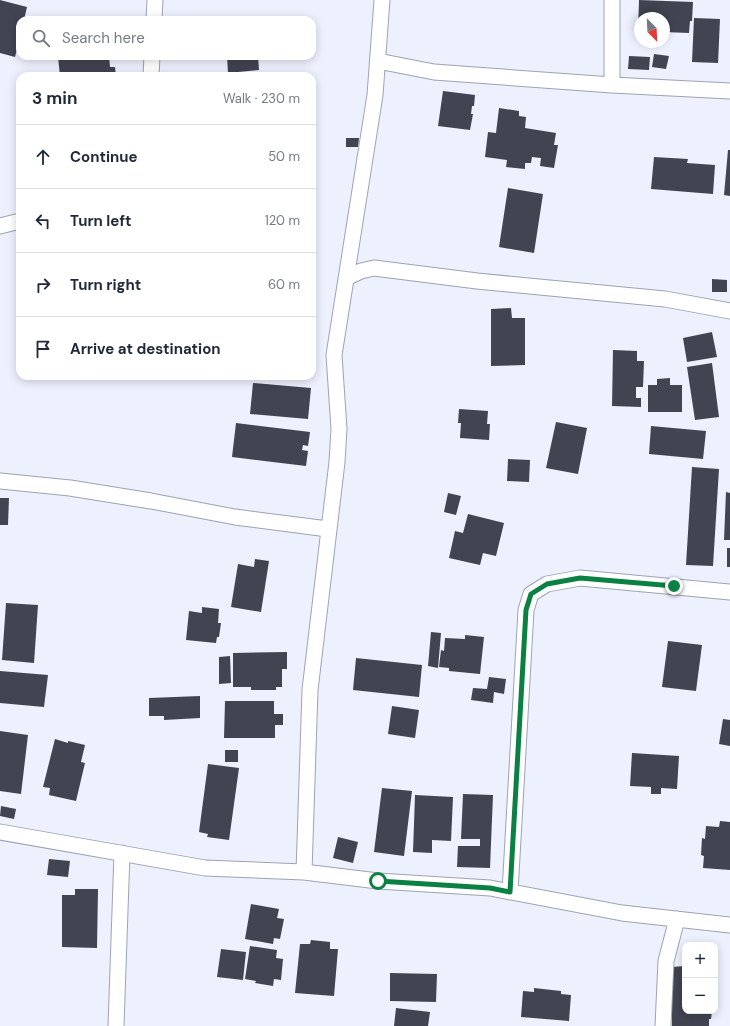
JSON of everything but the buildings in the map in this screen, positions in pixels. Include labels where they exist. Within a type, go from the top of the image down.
[{"type":"street","points":[[154,16],[155,0]]},
{"type":"street","points":[[304,872],[310,690],[337,462],[339,428],[334,355],[375,95],[382,0]]},
{"type":"street","points":[[612,0],[612,85]]},
{"type":"street","points":[[151,72],[152,60]]},
{"type":"street","points":[[378,61],[434,72],[612,85],[715,89],[730,91]]},
{"type":"street","points":[[0,226],[16,222]]},
{"type":"street","points":[[346,278],[361,271],[374,268],[516,285],[664,299],[730,311]]},
{"type":"street","points":[[0,481],[70,488],[151,501],[235,517],[328,529]]},
{"type":"street","points":[[510,892],[526,610],[531,594],[547,584],[580,578],[730,592]]},
{"type":"street","points":[[0,832],[205,868],[304,872],[378,881],[490,888],[622,913],[730,925]]},
{"type":"street","points":[[116,1026],[122,853]]},
{"type":"street","points":[[663,1026],[666,961],[677,919]]},
{"type":"route","points":[[378,881],[490,888],[510,892],[526,610],[531,594],[547,584],[580,578],[674,586]]}]
